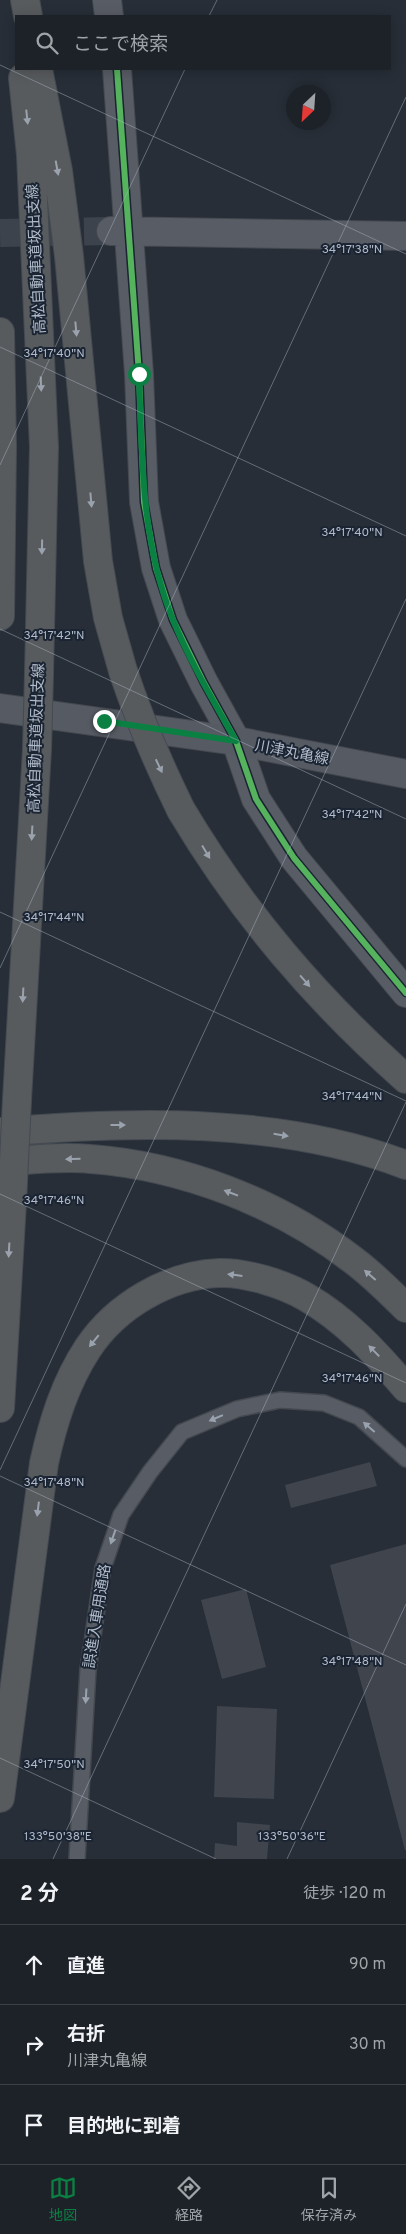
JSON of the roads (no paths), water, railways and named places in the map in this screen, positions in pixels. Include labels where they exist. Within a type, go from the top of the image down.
[{"type":"highway","points":[[15,0],[17,15]]},
{"type":"highway","points":[[25,0],[28,15]]},
{"type":"highway","name":"高松自動車道坂出支線","points":[[0,1408],[37,749],[43,438],[31,154],[22,70]]},
{"type":"highway","points":[[38,70],[58,170],[69,256],[98,561],[108,618],[139,719],[159,766],[210,858],[279,952],[317,995],[406,1079]]},
{"type":"highway","points":[[0,332],[2,522],[0,616]]},
{"type":"highway","points":[[0,1132],[109,1125],[218,1128],[321,1141],[362,1150],[406,1165]]},
{"type":"highway","points":[[0,1162],[90,1158],[127,1163],[169,1172],[208,1184],[246,1198],[319,1236],[352,1260],[406,1308]]},
{"type":"highway","points":[[0,1798],[42,1473],[51,1430],[61,1399],[74,1372],[89,1347],[109,1322],[132,1304],[159,1289],[188,1278],[220,1273],[249,1277],[276,1284],[304,1295],[330,1312],[357,1333],[406,1388]]},
{"type":"main road","name":"川津丸亀線","points":[[0,708],[236,741],[406,774]]},
{"type":"street","points":[[107,0],[109,15]]},
{"type":"street","points":[[117,70],[124,154],[119,231],[139,374],[144,502],[156,568],[173,620],[204,683],[236,741],[256,799],[294,858],[406,993]]},
{"type":"street","points":[[119,231],[406,236]]},
{"type":"lane","name":"誤進入車用通路","points":[[77,1859],[88,1670],[103,1568],[121,1515],[150,1472],[182,1432],[237,1409],[280,1400],[324,1403],[359,1418],[406,1459]]},
{"type":"tunnel","points":[[0,233],[111,231]]}]
